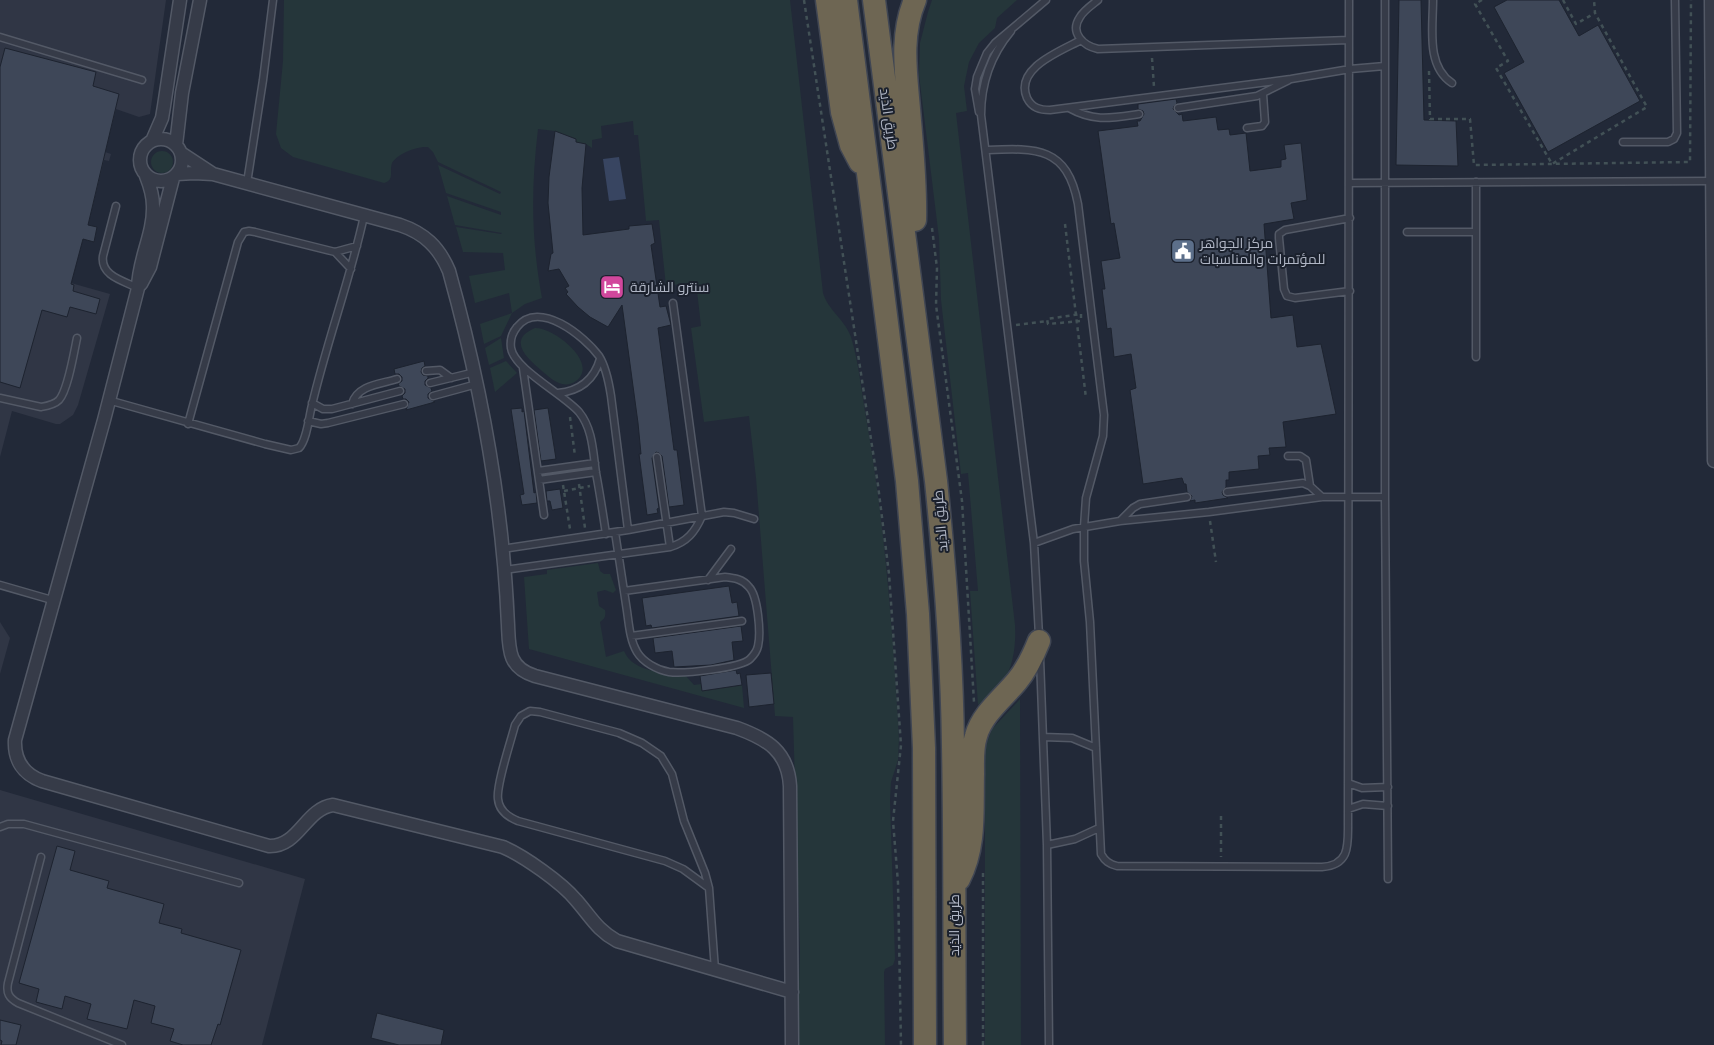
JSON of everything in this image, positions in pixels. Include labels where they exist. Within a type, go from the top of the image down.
[{"type":"highway","points":[[827,0],[846,129],[858,160],[869,176]]},
{"type":"highway","name":"طريق الذيد","points":[[846,0],[907,481],[918,614],[924,748],[925,1045]]},
{"type":"highway","name":"طريق الذيد","points":[[874,0],[936,481],[947,604],[954,745],[955,1045]]},
{"type":"highway","points":[[910,276],[915,218],[915,189],[905,61],[909,21],[916,0]]},
{"type":"highway","points":[[954,889],[966,863],[972,838],[973,751],[976,734],[984,718],[1030,663],[1039,641]]},
{"type":"street","points":[[152,141],[162,118],[180,0]]},
{"type":"street","points":[[138,288],[150,267],[175,176],[182,164],[179,149],[182,93],[200,0]]},
{"type":"street","points":[[1711,0],[1714,461]]},
{"type":"street","points":[[213,174],[167,140],[152,141],[141,154],[141,166],[152,196],[153,212],[139,273],[138,288],[14,740],[16,758],[20,766],[33,778],[269,846],[280,845],[289,840],[317,811],[325,806],[333,805],[503,847],[524,858],[566,890],[576,899],[599,929],[608,936],[628,944],[792,992]]},
{"type":"street","points":[[146,176],[162,182],[175,176],[194,173],[213,174],[413,230],[436,246],[444,258],[449,271],[476,378],[490,455],[502,549],[509,647],[514,663],[520,669],[535,676],[737,728],[762,739],[781,755],[786,764],[790,786],[792,1045]]},
{"type":"lane","points":[[247,183],[273,0]]},
{"type":"lane","points":[[1046,0],[1011,31],[996,52],[985,76],[981,102],[1034,543],[1047,845],[1049,1045]]},
{"type":"lane","points":[[1098,0],[1080,17],[1077,24],[1077,33],[1081,40],[1088,47],[1098,49],[1349,40]]},
{"type":"lane","points":[[986,150],[1024,149],[1047,154],[1065,169],[1076,190],[1104,415],[1103,436],[1086,498],[1084,527],[1084,561],[1090,622],[1101,854],[1110,865],[1117,866],[1333,866],[1344,857],[1348,849],[1349,0]]},
{"type":"lane","points":[[1385,0],[1385,496],[1388,879]]},
{"type":"lane","points":[[1433,0],[1435,61],[1440,71],[1452,83]]},
{"type":"lane","points":[[1623,142],[1668,142],[1674,138],[1676,133],[1675,0]]},
{"type":"lane","points":[[0,36],[142,80]]},
{"type":"lane","points":[[1081,40],[1034,67],[1026,82],[1025,91],[1028,100],[1034,107],[1041,110],[1069,108],[1291,79],[1350,69],[1385,66]]},
{"type":"lane","points":[[1178,108],[1250,98],[1263,94],[1291,79]]},
{"type":"lane","points":[[1247,128],[1262,126],[1265,122],[1263,94]]},
{"type":"lane","points":[[1069,108],[1088,117],[1098,119],[1139,114]]},
{"type":"lane","points":[[1350,183],[1713,181]]},
{"type":"lane","points":[[1476,182],[1476,357]]},
{"type":"lane","points":[[116,206],[102,262],[108,273],[138,288]]},
{"type":"lane","points":[[108,400],[188,424],[265,444],[291,450],[299,448],[304,441],[312,403],[351,269],[364,216]]},
{"type":"lane","points":[[1350,218],[1285,230],[1279,234],[1278,238],[1284,289],[1287,296],[1295,298],[1350,291]]},
{"type":"lane","points":[[188,424],[240,236],[244,232],[249,231],[335,252],[357,246]]},
{"type":"lane","points":[[1407,232],[1476,232]]},
{"type":"lane","points":[[335,252],[351,269]]},
{"type":"lane","points":[[504,570],[670,547],[687,539],[693,533],[702,516],[673,303]]},
{"type":"lane","points":[[606,534],[590,436],[584,420],[558,393],[523,368],[512,355],[512,335],[524,320],[538,316],[553,320],[584,339],[600,358],[609,382],[628,530]]},
{"type":"lane","points":[[0,398],[41,407],[48,406],[59,400],[65,388],[77,338]]},
{"type":"lane","points":[[558,393],[568,392],[586,384],[593,377],[600,358]]},
{"type":"lane","points":[[523,368],[544,516]]},
{"type":"lane","points":[[426,371],[440,370],[451,378]]},
{"type":"lane","points":[[430,383],[451,378],[476,378]]},
{"type":"lane","points":[[433,396],[476,378]]},
{"type":"lane","points":[[352,404],[356,395],[363,390],[397,380]]},
{"type":"lane","points":[[312,403],[317,407],[328,409],[400,391]]},
{"type":"lane","points":[[308,421],[328,424],[404,404]]},
{"type":"lane","points":[[1288,456],[1300,456],[1306,460],[1310,486]]},
{"type":"lane","points":[[657,457],[670,547]]},
{"type":"lane","points":[[538,471],[595,463]]},
{"type":"lane","points":[[540,480],[596,472]]},
{"type":"lane","points":[[1227,492],[1297,483],[1310,486],[1322,497]]},
{"type":"lane","points":[[1034,543],[1060,533],[1120,521],[1209,512],[1322,497],[1385,496]]},
{"type":"lane","points":[[1120,521],[1132,508],[1140,504],[1187,497]]},
{"type":"lane","points":[[502,549],[666,524],[724,512],[754,519]]},
{"type":"lane","points":[[615,532],[619,555],[624,591],[631,636],[638,654],[642,658],[657,668],[668,672],[735,666],[750,660],[755,653],[759,637],[754,594],[742,581],[734,578],[708,580],[624,591]]},
{"type":"lane","points":[[708,580],[731,549]]},
{"type":"lane","points":[[0,585],[52,600]]},
{"type":"lane","points":[[631,636],[742,621]]},
{"type":"lane","points":[[709,888],[683,869],[665,861],[518,821],[506,815],[499,804],[498,791],[515,725],[520,716],[530,711],[540,712],[619,733],[642,743],[661,756],[672,774],[686,828],[705,873],[709,888],[715,970]]},
{"type":"lane","points":[[1043,737],[1072,738],[1096,748]]},
{"type":"lane","points":[[1348,783],[1362,788],[1388,787]]},
{"type":"lane","points":[[1348,808],[1363,804],[1388,806]]},
{"type":"lane","points":[[0,827],[8,824],[24,824],[239,883]]},
{"type":"lane","points":[[1047,845],[1075,839],[1099,828]]},
{"type":"lane","points":[[41,857],[6,989],[8,995],[18,1003],[122,1045]]},
{"type":"path","points":[[804,0],[878,485],[889,574],[901,744],[893,821],[898,892],[901,1045]]},
{"type":"path","points":[[1482,0],[1475,4],[1508,60],[1496,68],[1552,164]]},
{"type":"path","points":[[1563,0],[1576,24],[1595,13]]},
{"type":"path","points":[[1552,164],[1647,107],[1595,13],[1594,0]]},
{"type":"path","points":[[1429,69],[1430,119],[1470,119],[1474,165],[1690,162],[1691,0]]},
{"type":"path","points":[[1151,47],[1155,96]]},
{"type":"path","points":[[1065,224],[1076,315]]},
{"type":"path","points":[[1008,326],[1081,321],[1080,314],[1047,319],[1047,322]]},
{"type":"path","points":[[1076,321],[1086,398]]},
{"type":"path","points":[[1209,512],[1216,562]]},
{"type":"path","points":[[1220,816],[1222,867]]},
{"type":"shaded area","points":[[0,0],[166,0],[150,114],[139,117],[116,109],[105,152],[111,154],[109,161],[104,160],[88,225],[97,228],[94,242],[83,239],[71,283],[110,294],[78,405],[73,415],[60,424],[12,411],[0,457]]},
{"type":"shaded area","points":[[284,0],[790,0],[823,293],[829,305],[845,325],[851,337],[856,358],[879,502],[887,581],[899,739],[898,760],[891,782],[890,800],[895,959],[893,965],[885,969],[884,972],[885,1045],[797,1045],[800,951],[793,717],[775,716],[756,478],[749,416],[704,422],[691,328],[701,326],[696,282],[666,286],[659,220],[646,221],[638,135],[634,135],[633,121],[601,126],[602,138],[592,140],[592,148],[555,131],[538,129],[533,214],[538,276],[542,298],[525,304],[512,313],[509,293],[475,303],[469,276],[505,270],[503,253],[463,252],[456,227],[502,233],[455,225],[447,196],[501,215],[501,212],[446,193],[438,165],[500,194],[501,192],[438,162],[428,147],[413,149],[398,157],[392,163],[389,180],[384,183],[293,157],[281,148],[276,134],[283,61]]},
{"type":"shaded area","points":[[932,0],[1017,0],[997,18],[995,28],[979,43],[969,62],[964,86],[967,111],[956,113],[1015,625],[1012,663],[1006,677],[978,705],[970,591],[978,591],[968,473],[961,474],[941,300],[939,238],[919,75],[920,43]]},
{"type":"shaded area","points":[[162,151],[172,158],[173,162],[166,172],[162,173],[152,166],[151,162],[158,152]]},
{"type":"shaded area","points":[[512,313],[501,336],[484,344],[480,324]]},
{"type":"shaded area","points":[[535,328],[552,333],[571,347],[578,356],[582,365],[582,374],[576,381],[571,384],[556,382],[526,355],[522,349],[522,338],[526,333]]},
{"type":"shaded area","points":[[501,338],[504,358],[489,365],[485,348]]},
{"type":"shaded area","points":[[506,361],[517,373],[495,392],[490,368]]},
{"type":"shaded area","points":[[598,563],[600,571],[604,574],[610,574],[616,590],[613,593],[605,590],[597,592],[599,606],[605,610],[605,617],[600,622],[606,657],[624,651],[635,664],[659,672],[685,675],[694,685],[701,684],[703,691],[742,685],[744,708],[529,649],[524,577],[547,574],[547,570]]},
{"type":"shaded area","points":[[0,622],[10,638],[0,674]]},
{"type":"shaded area","points":[[1020,699],[1021,1045],[985,1045],[985,748],[992,729]]},
{"type":"shaded area","points":[[0,790],[305,879],[262,1045],[0,1045]]},
{"type":"water","points":[[619,157],[626,199],[609,201],[603,159]]},
{"type":"building","points":[[1399,0],[1421,0],[1424,120],[1456,121],[1458,166],[1396,165]]},
{"type":"building","points":[[1507,0],[1559,0],[1579,36],[1598,25],[1640,101],[1548,152],[1504,73],[1524,62],[1494,7]]},
{"type":"building","points":[[5,48],[96,72],[93,86],[119,94],[88,225],[97,227],[94,242],[83,239],[71,284],[74,285],[73,291],[100,299],[96,314],[70,307],[67,317],[42,310],[20,388],[0,382],[0,67]]},
{"type":"building","points":[[1176,99],[1177,103],[1173,109],[1179,115],[1182,114],[1183,121],[1216,117],[1218,130],[1229,129],[1230,135],[1246,133],[1250,171],[1281,167],[1281,160],[1286,159],[1284,145],[1301,143],[1307,200],[1291,203],[1294,219],[1264,224],[1271,318],[1293,315],[1297,347],[1321,344],[1336,414],[1283,422],[1286,447],[1269,448],[1270,455],[1258,456],[1259,469],[1229,472],[1229,480],[1226,480],[1226,487],[1222,492],[1228,498],[1195,503],[1195,500],[1190,501],[1192,496],[1187,492],[1186,484],[1184,484],[1182,478],[1143,484],[1130,390],[1136,388],[1131,354],[1114,357],[1111,328],[1107,329],[1102,289],[1105,289],[1101,261],[1120,258],[1114,223],[1111,224],[1098,131],[1138,126],[1137,121],[1140,121],[1144,114],[1143,111],[1138,109],[1138,104]]},
{"type":"building","name":"سنترو الشارقة","points":[[555,131],[576,139],[576,142],[586,144],[582,188],[583,235],[629,229],[629,226],[652,224],[655,243],[651,245],[660,307],[666,306],[671,325],[658,328],[674,450],[677,450],[684,505],[669,507],[662,456],[656,452],[652,458],[659,508],[657,509],[658,513],[647,515],[639,454],[641,454],[638,423],[622,305],[608,327],[590,317],[566,294],[568,292],[565,288],[569,286],[559,269],[548,271],[551,254],[553,253],[548,203],[549,177]]},
{"type":"building","points":[[424,361],[425,366],[421,372],[423,375],[428,376],[425,385],[431,388],[432,391],[428,394],[428,398],[435,402],[406,410],[409,402],[403,399],[402,396],[405,393],[405,389],[398,384],[402,381],[402,377],[399,374],[395,374],[394,369]]},
{"type":"building","points":[[522,408],[522,412],[524,411],[534,493],[536,492],[537,503],[522,505],[520,495],[524,494],[511,409]]},
{"type":"building","points":[[548,408],[556,459],[541,461],[534,410]]},
{"type":"building","points":[[560,489],[563,508],[552,510],[550,501],[547,501],[546,491]]},
{"type":"building","points":[[729,586],[732,603],[737,602],[739,616],[652,628],[651,625],[646,626],[642,598]]},
{"type":"building","points":[[741,626],[743,641],[732,642],[734,660],[711,665],[674,667],[672,651],[655,653],[653,638]]},
{"type":"building","points":[[736,670],[737,674],[740,673],[742,685],[702,691],[700,676]]},
{"type":"building","points":[[771,673],[774,704],[749,707],[746,675]]},
{"type":"building","points":[[57,846],[75,851],[70,870],[109,881],[107,888],[164,904],[159,923],[182,929],[181,933],[241,950],[220,1025],[218,1024],[211,1045],[183,1045],[170,1041],[174,1029],[151,1023],[155,1006],[134,1000],[127,1029],[87,1019],[91,1004],[65,996],[62,1009],[36,1002],[39,989],[19,983]]},
{"type":"building","points":[[377,1013],[444,1030],[441,1045],[399,1045],[371,1038]]},
{"type":"building","points":[[0,1020],[21,1025],[16,1045],[1,1045]]},
{"type":"place","name":"مركز الجواهر للمؤتمرات والمناسبات","points":[[1183,251]]},
{"type":"place","name":"سنترو الشارقة","points":[[612,287]]}]
